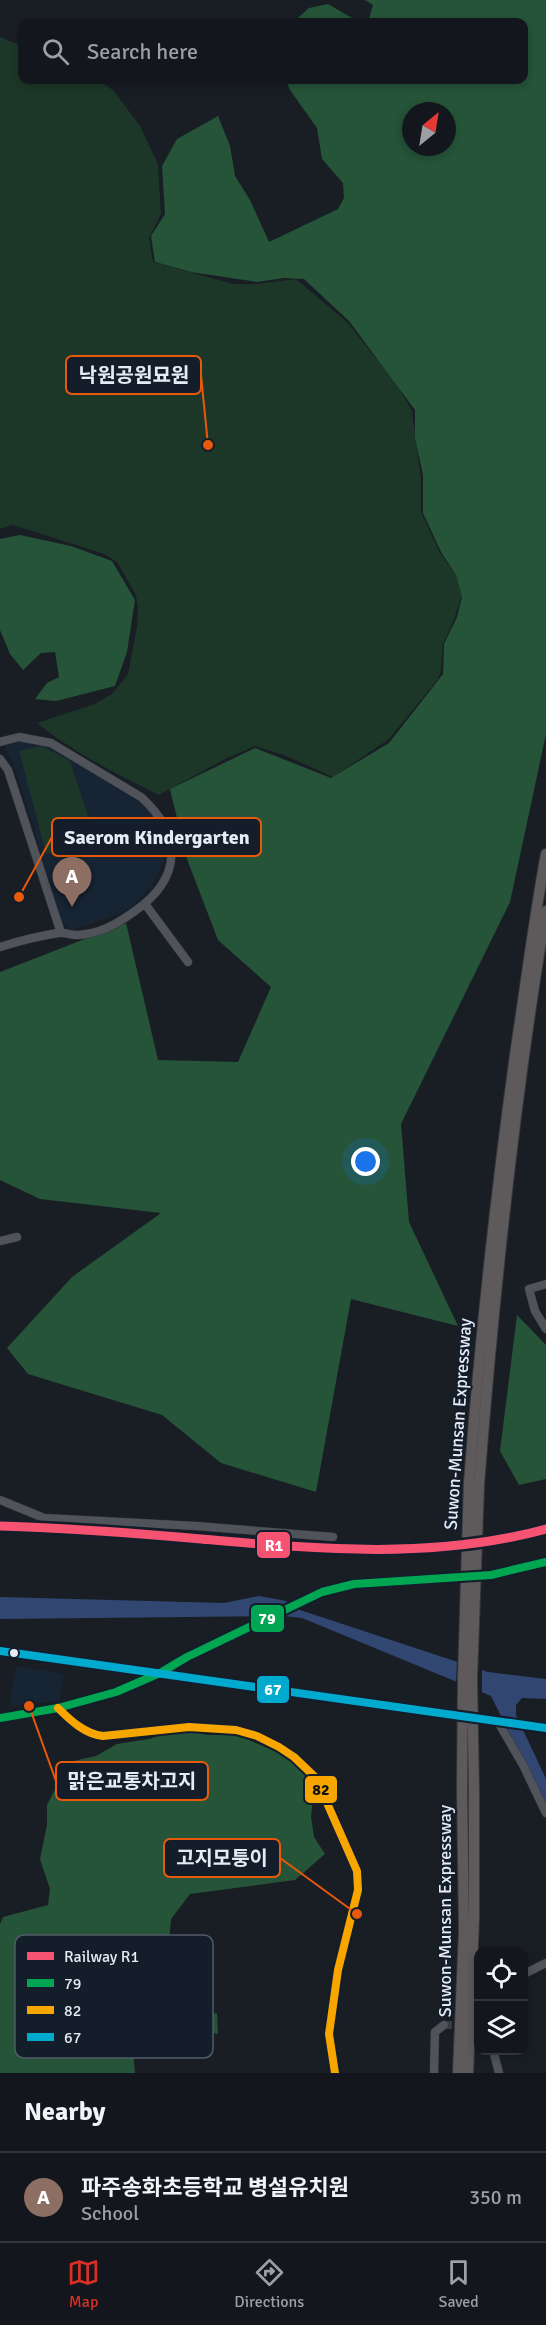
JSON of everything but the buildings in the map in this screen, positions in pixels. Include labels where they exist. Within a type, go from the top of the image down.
[{"type":"highway","name":"Suwon-Munsan Expressway","points":[[458,2073],[464,1930],[463,1677],[480,1337],[493,1221],[532,937],[546,854]]},
{"type":"highway","name":"Suwon-Munsan Expressway","points":[[468,2073],[474,1918],[472,1679],[474,1484],[509,1172],[530,1006],[546,911]]},
{"type":"street","points":[[0,742],[19,737],[51,743],[141,797],[154,808],[166,826],[172,847],[165,881],[145,904],[118,922],[101,930],[77,935],[61,933],[0,947]]},
{"type":"street","points":[[0,759],[8,770],[61,933]]},
{"type":"street","points":[[145,904],[188,962]]},
{"type":"street","points":[[0,1241],[17,1237]]},
{"type":"street","points":[[546,1284],[529,1290],[535,1311],[546,1329]]},
{"type":"street","points":[[0,1500],[44,1518],[196,1526],[333,1537]]},
{"type":"street","points":[[0,1718],[58,1708],[116,1692],[160,1673],[297,1602],[322,1592],[354,1584],[491,1575],[546,1562]]},
{"type":"street","points":[[0,1651],[546,1728]]},
{"type":"street","points":[[58,1708],[73,1723],[94,1735],[104,1736],[189,1727],[236,1730],[257,1736],[279,1748],[300,1762],[316,1778],[357,1871],[358,1890],[338,1970],[329,2034],[335,2073]]},
{"type":"street","points":[[500,1722],[546,1813]]},
{"type":"street","points":[[528,1972],[546,1963]]},
{"type":"street","points":[[434,2073],[435,2032],[444,2025]]},
{"type":"street","points":[[494,2055],[499,2073]]},
{"type":"shaded area","points":[[19,739],[46,744],[139,799],[161,825],[167,847],[164,861],[155,881],[128,909],[72,930],[61,923],[16,771],[4,744]]},
{"type":"shaded area","points":[[16,1666],[64,1674],[59,1701],[10,1706]]},
{"type":"green space","points":[[365,0],[546,0],[546,734],[510,902],[401,1124],[409,1222],[458,1326],[351,1299],[316,1492],[221,1463],[162,1415],[28,1374],[7,1348],[72,1277],[161,1213],[40,1199],[0,1180],[0,972],[126,923],[158,1060],[238,1062],[271,987],[218,940],[187,859],[170,789],[255,748],[331,778],[389,743],[443,674],[444,644],[457,617],[462,597],[456,575],[441,552],[423,513],[423,475],[415,438],[415,410],[349,321],[304,279],[284,278],[257,282],[191,272],[155,262],[151,236],[165,214],[162,166],[177,139],[218,116],[230,146],[235,176],[250,200],[269,242],[338,209],[344,198],[343,183],[322,159],[317,128],[288,84],[528,84],[528,18],[369,18],[373,5]]},
{"type":"green space","points":[[328,4],[352,18],[298,18],[309,8]]},
{"type":"green space","points":[[0,37],[18,44],[18,84],[104,84],[114,91],[140,126],[158,164],[161,214],[149,238],[153,262],[233,284],[257,284],[296,279],[347,322],[396,383],[412,411],[421,479],[421,512],[440,553],[456,575],[462,595],[443,644],[441,671],[438,679],[389,739],[333,777],[284,755],[255,746],[225,759],[159,795],[81,753],[37,723],[95,704],[113,693],[128,674],[138,609],[136,595],[117,562],[104,554],[13,525],[0,529]]},
{"type":"green space","points":[[20,535],[71,546],[112,561],[135,600],[127,652],[115,686],[56,701],[35,699],[47,683],[59,677],[55,652],[41,653],[23,670],[10,654],[0,630],[0,539]]},
{"type":"green space","points":[[42,746],[70,761],[92,828],[87,844],[46,854],[19,751]]},
{"type":"green space","points":[[517,1315],[546,1345],[546,1479],[519,1485],[500,1451]]},
{"type":"green space","points":[[178,1729],[208,1735],[235,1734],[286,1756],[302,1767],[314,1788],[311,1817],[314,1837],[325,1854],[295,1880],[190,1894],[171,1919],[170,1935],[15,1935],[15,2058],[134,2058],[135,2073],[0,2073],[0,1924],[3,1917],[48,1905],[50,1889],[40,1859],[47,1825],[47,1805],[69,1762],[96,1756],[117,1744],[149,1739]]},
{"type":"green space","points":[[213,2013],[217,2014],[218,2034],[213,2033]]},
{"type":"water","points":[[259,1596],[286,1601],[300,1610],[488,1672],[546,1679],[546,1699],[522,1698],[516,1705],[516,1715],[546,1779],[546,1807],[491,1696],[302,1618],[284,1616],[0,1619],[0,1597],[224,1603]]},
{"type":"pier","points":[[457,1658],[482,1667],[482,1696],[456,1685]]},
{"type":"tunnel","points":[[444,2025],[474,2025]]},
{"type":"rail line","name":"R1","points":[[0,1526],[100,1531],[288,1546],[374,1549],[461,1545],[503,1539],[546,1529]]},
{"type":"transit line","name":"79","points":[[0,1718],[58,1708],[116,1692],[160,1673],[187,1657],[322,1592],[354,1584],[491,1575],[546,1562]]},
{"type":"transit line","name":"67","points":[[0,1651],[546,1728]]},
{"type":"transit line","name":"82","points":[[58,1708],[84,1730],[103,1736],[189,1727],[236,1730],[257,1736],[279,1747],[294,1757],[316,1778],[357,1871],[358,1890],[338,1970],[329,2034],[335,2073]]},
{"type":"place","name":"낙원공원묘원","points":[[208,445]]},
{"type":"place","name":"Saerom Kindergarten","points":[[19,897]]},
{"type":"place","name":"파주송화초등학교 병설유치원","points":[[72,907]]},
{"type":"place","name":"맑은교통차고지","points":[[29,1706]]},
{"type":"place","name":"고지모퉁이","points":[[357,1914]]}]
